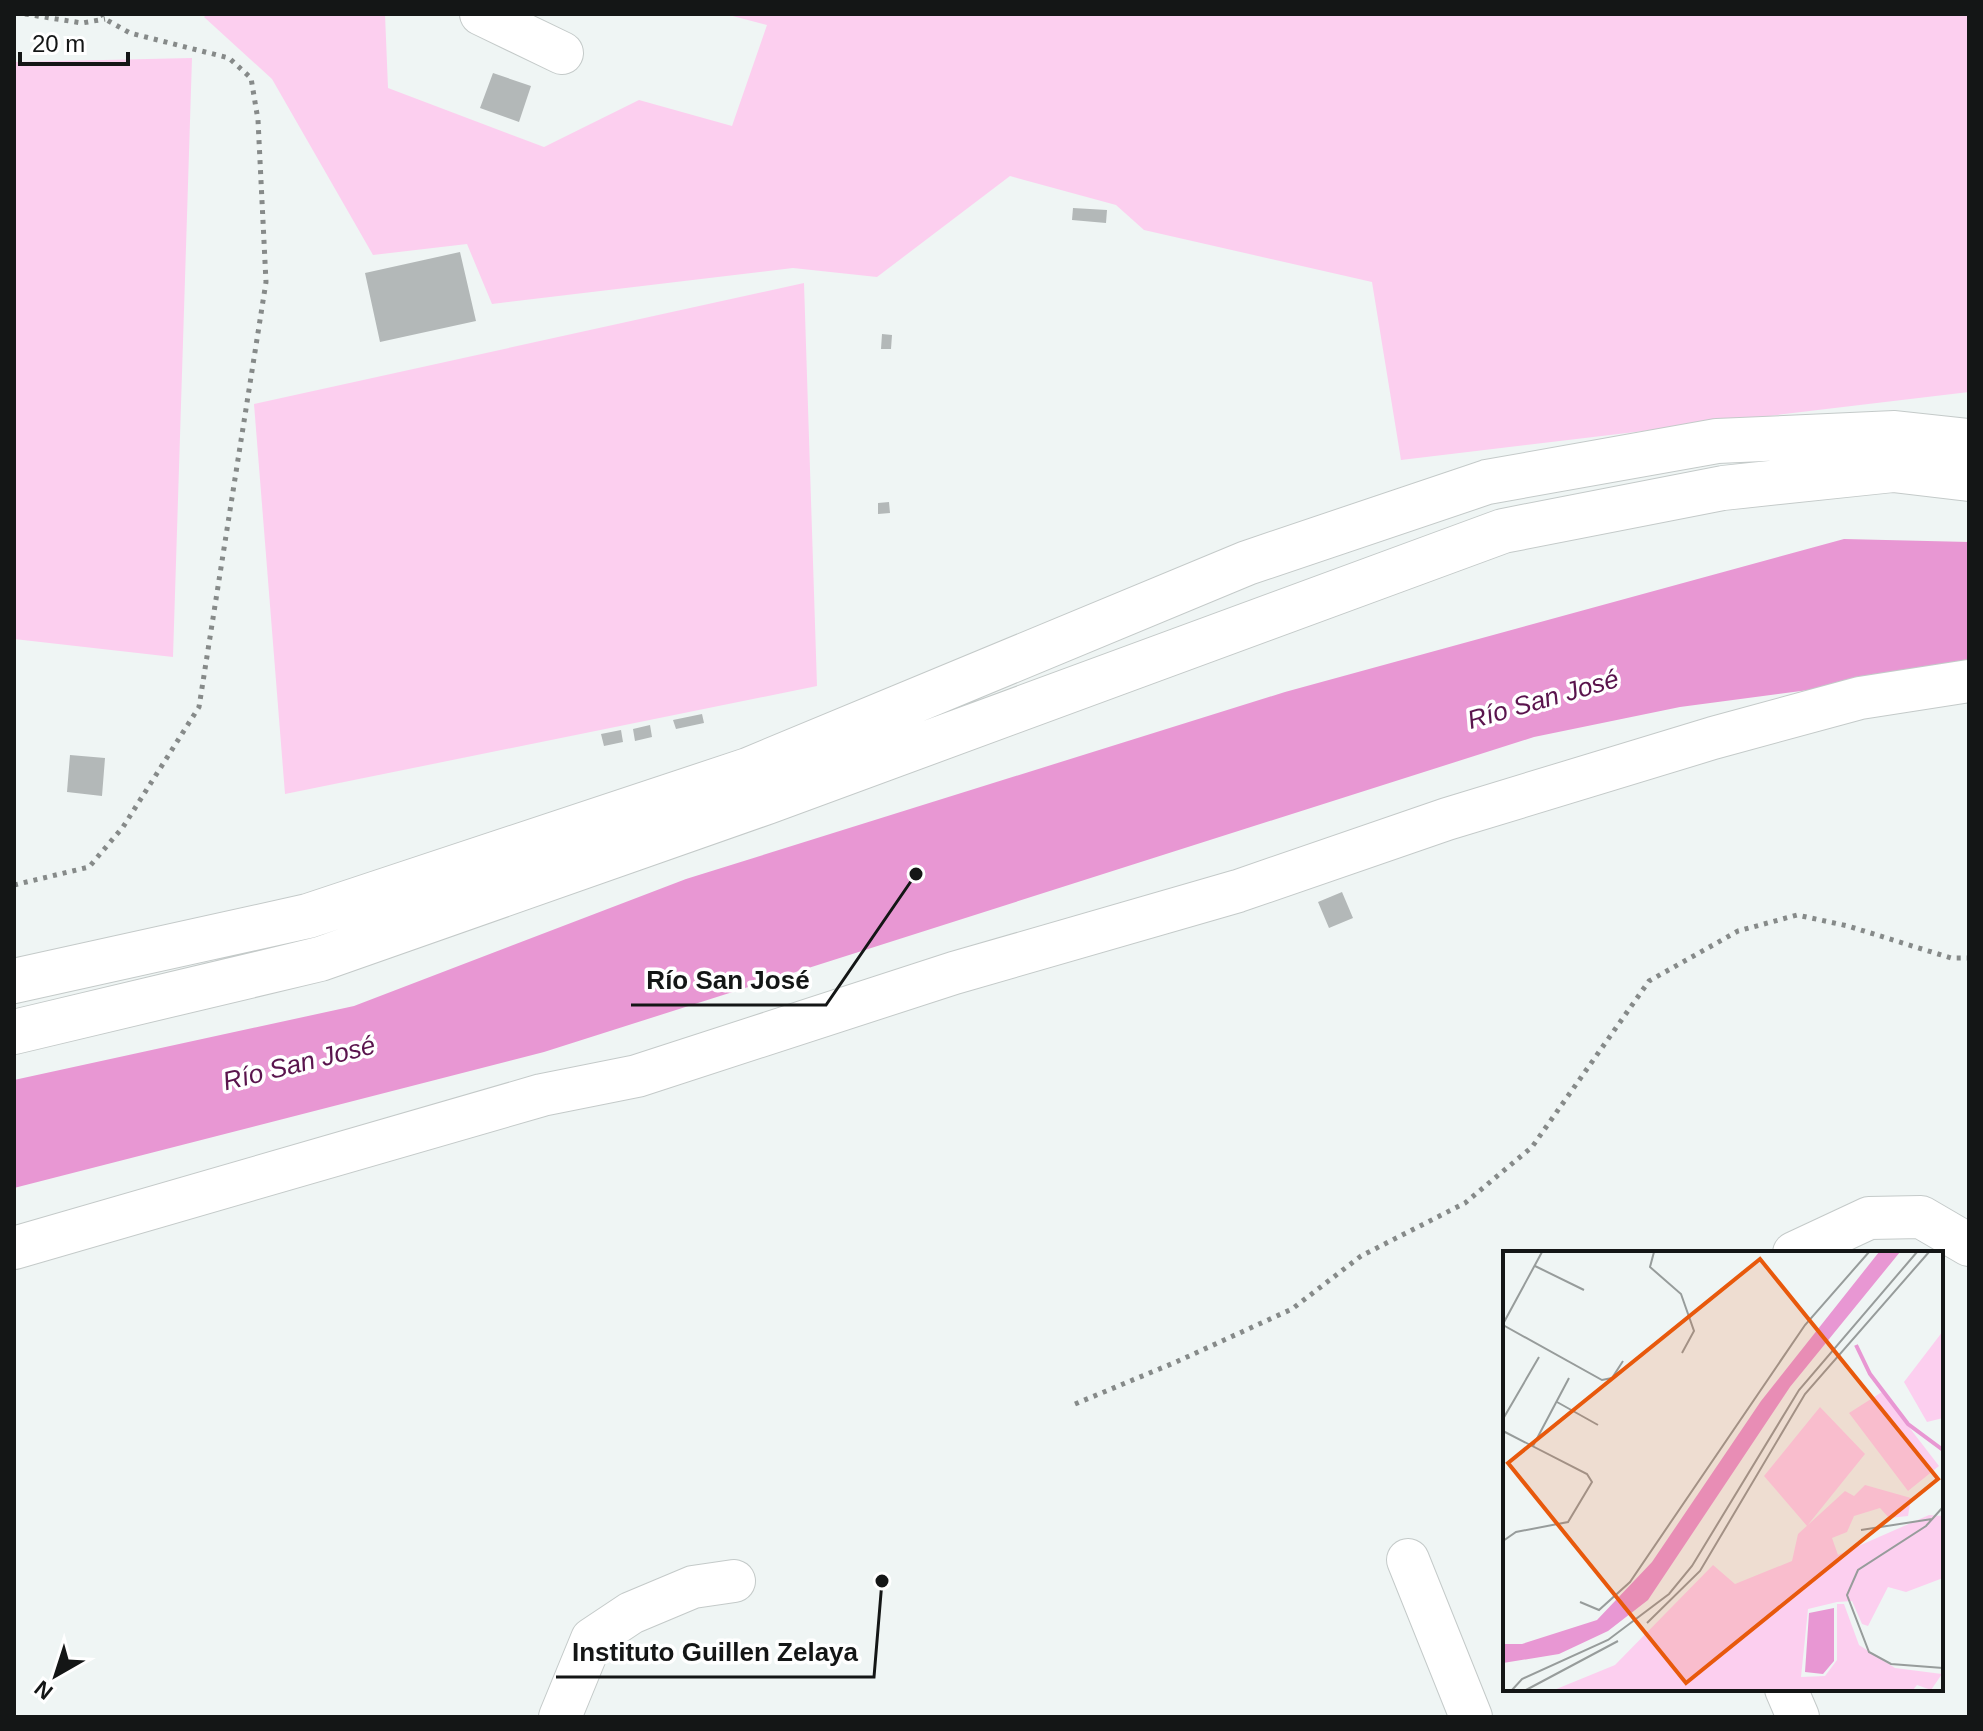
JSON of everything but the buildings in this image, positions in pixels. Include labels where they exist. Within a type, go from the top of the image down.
[{"type":"main road","points":[[14,981],[308,916],[748,770],[1247,563],[1487,482],[1717,441],[1895,433],[1969,441]]},
{"type":"main road","points":[[14,1032],[320,959],[767,802],[1503,531],[1738,486],[1893,470],[1969,479]]},
{"type":"street","points":[[481,14],[562,53]]},
{"type":"street","points":[[14,1248],[542,1095],[637,1076],[954,973],[1238,891],[1447,819],[1713,738],[1860,698],[1969,681]]},
{"type":"street","points":[[1798,1251],[1869,1218],[1921,1217],[1969,1245]]},
{"type":"street","points":[[1408,1560],[1471,1717]]},
{"type":"street","points":[[560,1717],[592,1639],[631,1613],[656,1602],[693,1587],[734,1581]]},
{"type":"path","points":[[14,885],[89,867],[123,827],[199,707],[266,282],[258,120],[251,78],[229,58],[130,33],[104,17],[82,23],[25,14]]},
{"type":"path","points":[[1075,1404],[1292,1309],[1361,1256],[1465,1203],[1532,1147],[1649,981],[1738,931],[1797,915],[1848,926],[1951,958],[1969,958]]},
{"type":"shaded area","points":[[207,14],[385,14],[388,88],[544,147],[639,100],[732,126],[767,25],[725,14],[1969,14],[1969,392],[1401,460],[1372,282],[1144,230],[1116,205],[1010,176],[877,277],[793,268],[492,304],[467,244],[373,255],[272,79],[204,17]]},
{"type":"shaded area","points":[[192,58],[173,657],[14,639],[14,62]]},
{"type":"shaded area","points":[[804,283],[817,686],[285,794],[254,404]]},
{"type":"water","points":[[1844,539],[1969,542],[1969,669],[1680,707],[1534,737],[544,1052],[14,1188],[14,1080],[354,1006],[686,879],[1285,692]]},
{"type":"place","name":"Río San José","points":[[916,874]]},
{"type":"place","name":"Instituto Guillen Zelaya","points":[[882,1581]]}]
